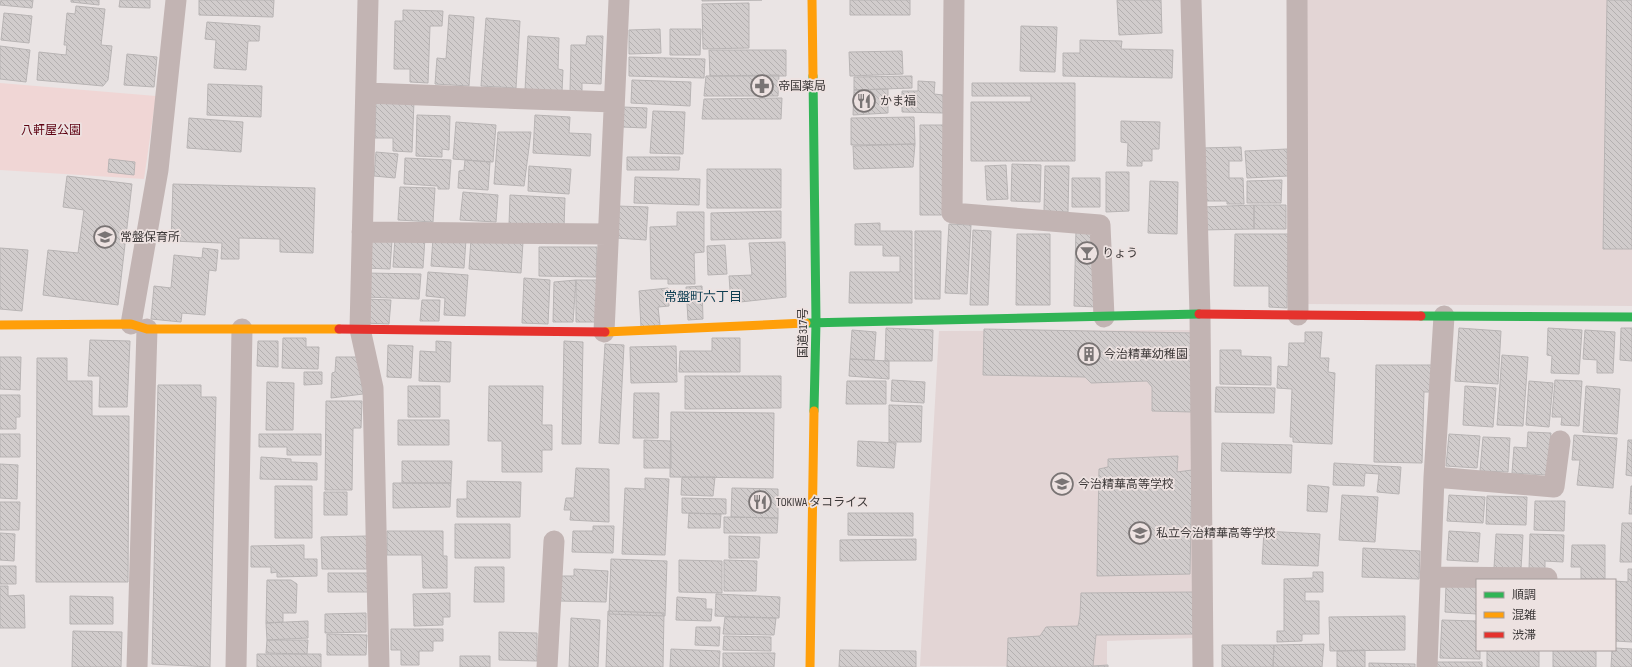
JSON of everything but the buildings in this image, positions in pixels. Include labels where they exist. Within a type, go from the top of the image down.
[{"type":"main road","name":"国道317号","points":[[810,667],[816,322],[812,0]]},
{"type":"main road","points":[[0,325],[604,332],[816,322],[1200,314],[1632,317]]},
{"type":"street","points":[[137,667],[139,326],[158,170],[176,0]]},
{"type":"street","points":[[368,0],[360,328],[373,388],[378,667]]},
{"type":"street","points":[[604,332],[618,0]]},
{"type":"street","points":[[954,0],[952,213],[1100,225],[1104,317]]},
{"type":"street","points":[[1191,0],[1200,314],[1203,667]]},
{"type":"street","points":[[1297,0],[1298,315]]},
{"type":"street","points":[[366,93],[614,102]]},
{"type":"street","points":[[362,232],[609,234]]},
{"type":"street","points":[[1427,667],[1434,478],[1444,316]]},
{"type":"street","points":[[236,667],[242,329]]},
{"type":"street","points":[[1434,478],[1554,487],[1560,441]]},
{"type":"street","points":[[547,667],[554,541]]},
{"type":"street","points":[[1430,577],[1547,578]]},
{"type":"shaded area","points":[[1306,0],[1632,0],[1632,306],[1305,304]]},
{"type":"shaded area","name":"今治精華高等学校","points":[[1193,330],[1196,638],[1107,641],[1107,667],[920,666],[939,331]]},
{"type":"green space","name":"八軒屋公園","points":[[0,83],[156,96],[144,179],[0,170]]},
{"type":"traffic: fast","points":[[813,76],[816,322],[814,411]]},
{"type":"traffic: fast","points":[[806,323],[1199,314]]},
{"type":"traffic: fast","points":[[1421,316],[1632,317]]},
{"type":"traffic: slow","points":[[812,0],[813,76]]},
{"type":"traffic: slow","points":[[605,332],[806,323]]},
{"type":"traffic: slow","points":[[0,325],[131,324],[147,329],[339,329]]},
{"type":"traffic: slow","points":[[810,667],[814,411]]},
{"type":"traffic: jam","points":[[1199,314],[1421,316]]},
{"type":"traffic: jam","points":[[339,329],[605,332]]},
{"type":"place","name":"帝国薬局","points":[[762,86]]},
{"type":"place","name":"かま福","points":[[864,101]]},
{"type":"place","name":"常盤保育所","points":[[105,237]]},
{"type":"place","name":"りょう","points":[[1087,253]]},
{"type":"place","name":"今治精華幼稚園","points":[[1089,354]]},
{"type":"place","name":"今治精華高等学校","points":[[1062,484]]},
{"type":"place","name":"TOKIWA タコライス","points":[[760,502]]},
{"type":"place","name":"私立今治精華高等学校","points":[[1140,533]]},
{"type":"district","name":"常盤町六丁目","points":[[703,296]]}]
